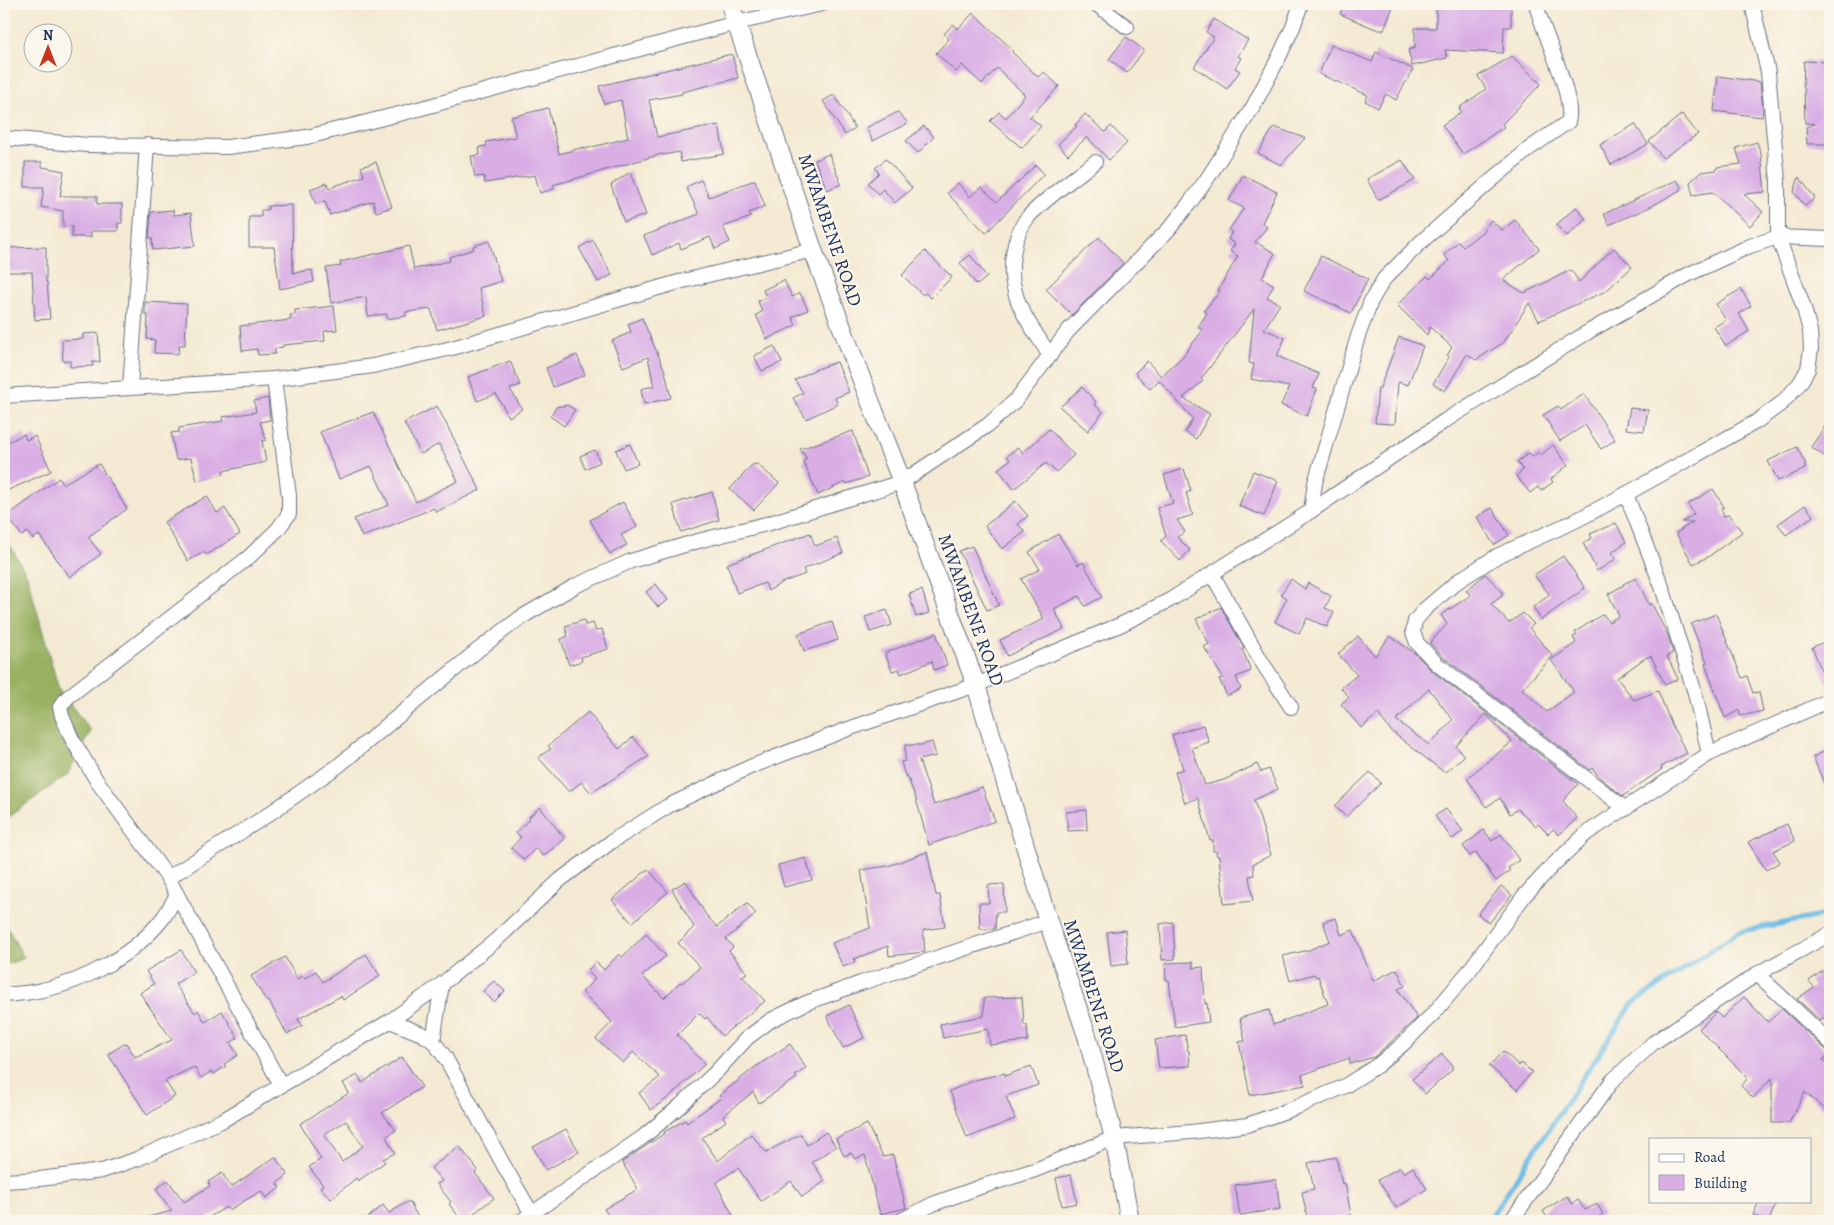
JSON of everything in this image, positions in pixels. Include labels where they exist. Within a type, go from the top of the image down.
[{"type":"street","name":"MWAMBENE ROAD","points":[[730,4],[813,250],[902,482],[976,686],[1048,921],[1087,1036],[1114,1138],[1130,1221]]},
{"type":"street","points":[[4,138],[88,145],[227,147],[307,137],[407,112],[736,23],[822,4]]},
{"type":"street","points":[[1096,4],[1127,27]]},
{"type":"street","points":[[168,878],[263,818],[338,766],[506,628],[575,586],[631,560],[770,523],[902,482],[988,425],[1016,400],[1068,331],[1169,230],[1202,186],[1253,107],[1293,28],[1301,4]]},
{"type":"street","points":[[1311,511],[1315,483],[1358,336],[1371,301],[1384,279],[1422,241],[1492,180],[1530,148],[1568,122],[1570,109],[1536,4]]},
{"type":"street","points":[[1626,808],[1436,664],[1417,643],[1413,632],[1415,621],[1425,609],[1458,581],[1497,556],[1577,520],[1756,422],[1782,403],[1800,383],[1808,369],[1811,349],[1810,331],[1778,237],[1778,181],[1768,72],[1752,4]]},
{"type":"street","points":[[130,388],[146,145]]},
{"type":"street","points":[[1050,356],[1023,312],[1015,292],[1012,264],[1016,239],[1029,216],[1095,162]]},
{"type":"street","points":[[4,1181],[40,1179],[102,1170],[137,1160],[222,1120],[390,1021],[442,984],[496,941],[560,880],[611,842],[668,806],[750,767],[848,729],[976,686],[1122,624],[1170,600],[1311,511],[1446,420],[1588,332],[1689,274],[1750,246],[1778,237],[1830,239]]},
{"type":"street","points":[[4,396],[274,379],[373,366],[443,350],[679,282],[813,250]]},
{"type":"street","points":[[274,379],[290,496],[289,514],[249,558],[68,696],[60,707],[72,739],[97,781],[168,878],[281,1085]]},
{"type":"street","points":[[1626,494],[1662,587],[1695,694],[1709,754]]},
{"type":"street","points":[[1212,574],[1260,659],[1291,707]]},
{"type":"street","points":[[900,1221],[932,1204],[1035,1170],[1114,1138],[1191,1132],[1247,1125],[1298,1107],[1345,1086],[1378,1065],[1403,1044],[1435,1012],[1469,971],[1524,896],[1553,864],[1587,833],[1709,754],[1830,700]]},
{"type":"street","points":[[4,995],[43,990],[78,979],[112,962],[140,942],[163,918],[177,896]]},
{"type":"street","points":[[390,1021],[411,1028],[433,1041],[445,1057],[503,1164],[530,1219],[643,1137],[718,1071],[747,1038],[771,1020],[806,1003],[1048,921]]},
{"type":"street","points":[[1511,1221],[1612,1081],[1653,1043],[1757,974],[1830,934]]},
{"type":"street","points":[[1757,974],[1830,1042]]},
{"type":"street","points":[[433,1041],[442,984]]},
{"type":"green space","points":[[4,535],[27,575],[59,690],[91,731],[67,775],[4,820]]},
{"type":"green space","points":[[4,921],[24,958],[4,966]]},
{"type":"building","points":[[1344,4],[1394,4],[1384,30],[1378,30],[1340,14]]},
{"type":"building","points":[[1436,4],[1511,4],[1511,27],[1504,27],[1503,53],[1445,50],[1447,58],[1412,66],[1408,50],[1415,48],[1415,28],[1436,28]]},
{"type":"building","points":[[973,13],[1013,50],[1012,52],[1038,77],[1044,72],[1059,86],[1030,117],[1041,126],[1022,148],[990,121],[999,112],[1006,118],[1025,95],[997,68],[982,84],[962,65],[956,72],[936,53],[949,39],[944,34],[953,24],[958,29]]},
{"type":"building","points":[[1214,19],[1248,40],[1238,56],[1241,58],[1235,68],[1240,71],[1227,89],[1194,67],[1214,37],[1206,32]]},
{"type":"building","points":[[1126,37],[1144,50],[1127,73],[1109,59]]},
{"type":"building","points":[[1331,45],[1372,62],[1376,52],[1413,69],[1396,100],[1386,94],[1378,108],[1365,101],[1368,95],[1319,74]]},
{"type":"building","points":[[732,54],[738,78],[682,92],[682,94],[649,100],[657,137],[719,125],[724,154],[681,162],[679,152],[662,154],[553,185],[554,189],[540,193],[535,175],[485,183],[484,176],[475,177],[471,156],[480,155],[479,147],[487,146],[486,142],[516,137],[511,117],[548,108],[559,154],[628,138],[621,100],[604,104],[599,86]]},
{"type":"building","points":[[1512,56],[1541,84],[1502,124],[1504,127],[1463,154],[1442,125],[1461,112],[1459,108],[1486,89],[1478,76]]},
{"type":"building","points":[[1804,61],[1830,62],[1830,144],[1807,144],[1806,127],[1815,124],[1805,123]]},
{"type":"building","points":[[1718,76],[1760,82],[1762,117],[1714,111]]},
{"type":"building","points":[[834,95],[855,128],[845,135],[823,101]]},
{"type":"building","points":[[898,112],[908,123],[873,141],[866,128]]},
{"type":"building","points":[[1085,114],[1105,132],[1111,126],[1127,143],[1109,160],[1087,137],[1068,155],[1058,144],[1077,126],[1075,125]]},
{"type":"building","points":[[1682,114],[1698,134],[1663,158],[1649,141]]},
{"type":"building","points":[[1635,124],[1648,144],[1611,165],[1600,145]]},
{"type":"building","points":[[924,126],[934,137],[918,153],[906,141]]},
{"type":"building","points":[[1274,127],[1305,138],[1281,165],[1258,153]]},
{"type":"building","points":[[1757,142],[1761,154],[1765,192],[1744,194],[1763,212],[1750,226],[1713,192],[1693,195],[1690,182],[1701,172],[1717,170],[1717,167],[1741,164],[1736,148]]},
{"type":"building","points":[[829,154],[841,184],[827,190],[815,160]]},
{"type":"building","points":[[886,159],[912,188],[895,203],[883,189],[878,194],[868,183],[879,173],[875,168]]},
{"type":"building","points":[[1402,160],[1415,180],[1378,200],[1367,179]]},
{"type":"building","points":[[25,162],[42,162],[42,167],[64,171],[60,196],[97,196],[97,204],[122,204],[122,223],[118,223],[118,231],[91,231],[91,237],[72,237],[72,226],[63,227],[63,211],[41,207],[44,187],[25,187]]},
{"type":"building","points":[[376,162],[392,207],[376,212],[373,201],[330,215],[325,201],[316,204],[310,189],[327,183],[329,188],[364,176],[361,167]]},
{"type":"building","points":[[1036,165],[1044,174],[986,233],[947,193],[958,183],[970,197],[981,187],[997,202]]},
{"type":"building","points":[[630,172],[646,215],[624,222],[611,185]]},
{"type":"building","points":[[1243,175],[1277,192],[1262,223],[1267,227],[1255,242],[1275,253],[1262,278],[1274,285],[1267,297],[1280,304],[1264,329],[1285,338],[1277,356],[1319,374],[1313,388],[1317,389],[1307,416],[1281,405],[1289,387],[1251,379],[1254,364],[1249,363],[1254,309],[1201,379],[1203,381],[1183,398],[1210,414],[1196,439],[1185,432],[1193,419],[1159,380],[1150,389],[1135,373],[1147,361],[1161,376],[1183,356],[1203,330],[1198,327],[1207,313],[1204,311],[1220,291],[1218,290],[1238,256],[1230,251],[1235,244],[1228,239],[1232,232],[1229,230],[1244,208],[1229,201]]},
{"type":"building","points":[[1799,177],[1815,198],[1805,206],[1794,192]]},
{"type":"building","points":[[701,180],[709,197],[755,180],[765,206],[749,213],[751,217],[723,227],[730,242],[715,249],[710,237],[681,249],[679,243],[652,255],[644,236],[699,214],[686,187]]},
{"type":"building","points":[[1677,180],[1682,189],[1652,206],[1609,225],[1604,214]]},
{"type":"building","points":[[292,205],[293,273],[312,270],[314,282],[280,289],[274,247],[249,247],[249,217],[261,217],[261,210],[268,210],[268,206]]},
{"type":"building","points":[[1576,207],[1586,219],[1567,236],[1556,225]]},
{"type":"building","points":[[173,210],[174,215],[191,213],[195,246],[153,250],[152,238],[149,238],[151,212]]},
{"type":"building","points":[[1491,220],[1502,230],[1515,220],[1539,249],[1503,280],[1524,293],[1571,270],[1579,282],[1614,248],[1632,267],[1606,291],[1539,321],[1529,303],[1504,342],[1476,360],[1467,354],[1445,391],[1433,384],[1449,357],[1447,356],[1452,347],[1430,327],[1427,335],[1397,305],[1427,276],[1430,279],[1449,261],[1444,255],[1458,242],[1463,247],[1482,232]]},
{"type":"building","points":[[1099,237],[1123,263],[1072,315],[1046,289]]},
{"type":"building","points":[[593,240],[612,275],[598,282],[579,248]]},
{"type":"building","points":[[489,241],[501,281],[479,288],[486,316],[437,330],[431,309],[406,312],[406,316],[387,319],[387,314],[368,316],[366,297],[331,303],[326,268],[341,266],[340,262],[409,246],[414,269],[450,261],[449,257],[474,249],[473,246]]},
{"type":"building","points":[[46,247],[46,282],[50,319],[35,320],[32,272],[4,272],[4,248]]},
{"type":"building","points":[[925,251],[952,277],[931,298],[925,293],[923,295],[902,275]]},
{"type":"building","points":[[970,255],[987,277],[977,285],[960,263]]},
{"type":"building","points":[[1321,256],[1368,279],[1351,313],[1304,291]]},
{"type":"building","points":[[784,280],[792,297],[800,293],[808,310],[792,317],[796,325],[767,339],[756,315],[762,312],[758,301],[766,297],[763,290]]},
{"type":"building","points":[[1741,289],[1751,306],[1739,314],[1749,331],[1726,346],[1714,327],[1726,320],[1716,304]]},
{"type":"building","points":[[145,302],[187,304],[185,345],[179,345],[178,354],[154,353],[155,340],[147,339],[148,315],[145,315]]},
{"type":"building","points":[[334,306],[337,330],[324,331],[325,341],[283,345],[283,347],[275,348],[275,354],[258,355],[257,349],[242,351],[240,326],[291,320],[290,315],[295,315],[295,310]]},
{"type":"building","points":[[642,318],[665,371],[671,398],[644,404],[641,389],[654,386],[648,357],[623,367],[612,341],[631,332],[628,324]]},
{"type":"building","points":[[98,333],[100,362],[92,362],[93,366],[70,367],[70,361],[63,361],[62,340],[83,339],[83,334]]},
{"type":"building","points":[[1399,337],[1423,346],[1408,385],[1398,382],[1395,424],[1375,423],[1378,388],[1380,388]]},
{"type":"building","points":[[774,346],[782,362],[762,371],[754,356]]},
{"type":"building","points":[[577,355],[585,375],[553,387],[546,368]]},
{"type":"building","points":[[510,361],[520,385],[510,389],[522,409],[509,417],[496,394],[477,401],[468,377]]},
{"type":"building","points":[[837,362],[849,392],[835,398],[838,404],[806,419],[793,398],[803,393],[795,380],[814,370]]},
{"type":"building","points":[[1082,387],[1096,402],[1094,404],[1103,412],[1088,431],[1060,407]]},
{"type":"building","points":[[1584,394],[1615,440],[1601,449],[1585,425],[1560,441],[1543,415],[1558,406],[1561,410]]},
{"type":"building","points":[[268,398],[270,420],[260,422],[266,440],[262,441],[266,462],[223,471],[224,474],[197,481],[191,458],[176,460],[171,433],[179,432],[179,428],[223,421],[222,417],[256,412],[254,401]]},
{"type":"building","points":[[567,405],[575,410],[564,426],[550,416],[556,407]]},
{"type":"building","points":[[437,406],[480,490],[436,512],[434,508],[362,537],[354,519],[389,505],[371,466],[339,479],[320,432],[373,412],[416,502],[458,481],[439,444],[421,454],[404,423]]},
{"type":"building","points":[[1630,408],[1648,410],[1644,431],[1626,429]]},
{"type":"building","points":[[1830,419],[1830,460],[1811,447]]},
{"type":"building","points":[[1049,429],[1074,455],[1056,472],[1046,463],[1014,489],[998,469],[1010,460],[1007,456],[1018,447],[1023,453]]},
{"type":"building","points":[[853,431],[868,477],[846,484],[845,482],[818,495],[803,461],[807,459],[800,449]]},
{"type":"building","points":[[24,434],[26,440],[35,436],[51,471],[4,492],[4,444]]},
{"type":"building","points":[[630,444],[638,464],[624,469],[616,450]]},
{"type":"building","points":[[1553,445],[1568,465],[1551,479],[1553,482],[1541,491],[1538,487],[1530,493],[1516,476],[1523,470],[1517,462],[1529,453],[1532,457],[1539,452],[1541,455]]},
{"type":"building","points":[[1797,447],[1805,463],[1805,469],[1778,481],[1768,461]]},
{"type":"building","points":[[595,450],[600,462],[585,469],[580,456]]},
{"type":"building","points":[[99,464],[127,509],[88,537],[101,554],[70,577],[39,535],[33,539],[27,532],[22,536],[7,516],[59,478],[63,484]]},
{"type":"building","points":[[757,464],[779,483],[754,510],[730,489],[752,465]]},
{"type":"building","points":[[1184,469],[1191,491],[1186,493],[1193,515],[1177,520],[1185,532],[1177,537],[1190,550],[1180,561],[1161,541],[1166,536],[1157,508],[1173,503],[1164,475]]},
{"type":"building","points":[[1253,471],[1278,481],[1264,516],[1239,506]]},
{"type":"building","points":[[1713,489],[1724,507],[1721,508],[1724,516],[1729,515],[1742,532],[1708,557],[1693,564],[1676,533],[1693,522],[1682,522],[1694,514],[1688,504]]},
{"type":"building","points":[[712,492],[719,520],[681,532],[673,504]]},
{"type":"building","points":[[207,496],[217,513],[225,508],[240,534],[206,555],[204,552],[188,561],[164,522]]},
{"type":"building","points":[[1015,501],[1028,516],[1018,524],[1025,532],[1002,549],[985,526]]},
{"type":"building","points":[[623,502],[637,527],[621,535],[627,545],[610,554],[590,520]]},
{"type":"building","points":[[1805,505],[1813,516],[1786,535],[1778,524]]},
{"type":"building","points":[[1492,508],[1509,535],[1494,545],[1477,517]]},
{"type":"building","points":[[1616,523],[1626,542],[1612,552],[1616,559],[1597,571],[1583,543],[1592,538],[1590,534]]},
{"type":"building","points":[[810,533],[815,546],[837,538],[843,553],[803,569],[805,574],[781,583],[768,591],[765,583],[737,593],[727,564]]},
{"type":"building","points":[[1058,534],[1078,565],[1083,562],[1102,597],[1085,606],[1079,596],[1054,609],[1064,629],[1007,656],[1000,640],[1044,619],[1021,579],[1040,569],[1029,552]]},
{"type":"building","points":[[972,546],[999,605],[987,610],[959,551]]},
{"type":"building","points":[[1563,556],[1585,588],[1541,620],[1533,607],[1549,594],[1534,575]]},
{"type":"building","points":[[1485,574],[1502,591],[1502,596],[1491,604],[1509,623],[1523,613],[1534,624],[1529,628],[1553,656],[1522,689],[1547,712],[1574,692],[1551,660],[1576,643],[1573,637],[1577,635],[1575,632],[1603,614],[1609,622],[1619,616],[1608,594],[1636,578],[1649,605],[1652,604],[1668,636],[1673,653],[1667,656],[1678,679],[1665,685],[1651,656],[1645,658],[1617,678],[1634,700],[1658,691],[1672,726],[1687,753],[1661,767],[1662,769],[1623,796],[1599,777],[1592,768],[1590,770],[1443,657],[1430,643],[1447,624],[1441,615],[1471,595],[1466,591]]},
{"type":"building","points":[[1291,579],[1305,589],[1308,583],[1331,596],[1325,608],[1334,612],[1327,627],[1307,618],[1299,634],[1275,622],[1287,598],[1281,594]]},
{"type":"building","points":[[656,584],[668,600],[658,607],[646,592]]},
{"type":"building","points":[[922,590],[929,613],[916,617],[909,594]]},
{"type":"building","points":[[1221,607],[1244,648],[1242,649],[1251,671],[1236,677],[1241,689],[1227,696],[1219,679],[1223,678],[1204,647],[1209,644],[1196,619]]},
{"type":"building","points":[[887,610],[892,625],[870,632],[865,617]]},
{"type":"building","points":[[1716,614],[1742,678],[1747,676],[1753,693],[1759,692],[1763,711],[1740,716],[1739,710],[1725,718],[1705,664],[1707,663],[1691,624]]},
{"type":"building","points":[[584,620],[585,625],[593,623],[596,631],[602,629],[608,649],[581,657],[582,661],[569,665],[561,639],[568,636],[565,626]]},
{"type":"building","points":[[832,622],[838,640],[804,651],[798,634]]},
{"type":"building","points":[[936,633],[947,665],[934,670],[932,661],[901,674],[899,669],[892,671],[885,653]]},
{"type":"building","points":[[1358,636],[1375,656],[1390,636],[1416,654],[1432,671],[1578,784],[1563,801],[1577,818],[1559,835],[1553,829],[1548,834],[1538,824],[1536,826],[1518,809],[1510,814],[1500,798],[1486,807],[1467,778],[1512,742],[1486,714],[1456,746],[1464,756],[1445,773],[1391,731],[1378,714],[1361,728],[1341,704],[1349,697],[1341,688],[1357,675],[1338,654]],"holes":[[[1429,689],[1453,720],[1429,745],[1396,720]]]},
{"type":"building","points":[[1830,640],[1830,691],[1812,647]]},
{"type":"building","points":[[588,712],[619,749],[633,737],[649,756],[591,793],[583,783],[580,783],[569,792],[538,757],[551,749],[548,746]]},
{"type":"building","points":[[1203,725],[1209,742],[1192,748],[1205,785],[1224,780],[1257,764],[1261,772],[1269,769],[1278,789],[1254,800],[1271,855],[1253,864],[1254,875],[1249,876],[1253,901],[1224,904],[1219,856],[1217,856],[1216,851],[1213,851],[1213,840],[1210,840],[1198,798],[1185,803],[1175,772],[1183,769],[1172,735]]},
{"type":"building","points":[[932,742],[936,756],[919,760],[934,805],[982,787],[995,821],[929,845],[916,799],[907,775],[905,776],[901,762],[905,761],[905,745],[921,745]]},
{"type":"building","points":[[1830,749],[1830,797],[1813,757]]},
{"type":"building","points":[[1370,772],[1381,783],[1346,817],[1335,806]]},
{"type":"building","points":[[540,807],[565,839],[543,856],[536,848],[524,860],[511,848],[521,837],[516,833]]},
{"type":"building","points":[[1446,809],[1463,831],[1452,839],[1435,816]]},
{"type":"building","points":[[1086,810],[1087,830],[1068,831],[1066,812]]},
{"type":"building","points":[[1787,824],[1795,841],[1773,851],[1780,862],[1766,870],[1748,842]]},
{"type":"building","points":[[1484,830],[1492,841],[1501,834],[1519,860],[1508,868],[1510,871],[1496,881],[1476,852],[1470,856],[1463,846]]},
{"type":"building","points":[[927,852],[936,895],[940,895],[945,927],[923,930],[925,952],[889,956],[888,946],[854,959],[855,962],[843,967],[832,943],[870,928],[861,870],[888,866]]},
{"type":"building","points":[[806,858],[812,880],[784,887],[778,865]]},
{"type":"building","points":[[648,869],[668,892],[632,923],[612,900]]},
{"type":"building","points":[[686,881],[706,915],[717,927],[747,903],[756,914],[726,939],[733,947],[729,951],[747,973],[742,976],[765,1001],[722,1036],[707,1017],[705,1019],[699,1013],[677,1035],[705,1064],[669,1097],[651,1110],[639,1093],[660,1077],[633,1052],[623,1063],[596,1039],[612,1022],[582,992],[595,979],[587,971],[596,962],[604,970],[619,954],[622,957],[646,934],[666,956],[642,976],[664,998],[680,982],[682,983],[700,967],[678,943],[694,927],[672,889]]},
{"type":"building","points":[[1004,884],[1005,912],[996,912],[995,929],[980,929],[979,903],[989,903],[988,885]]},
{"type":"building","points":[[1501,886],[1512,895],[1489,923],[1478,914]]},
{"type":"building","points":[[1336,918],[1341,935],[1353,930],[1373,981],[1397,969],[1405,986],[1398,989],[1417,1018],[1374,1057],[1350,1064],[1349,1058],[1302,1075],[1305,1085],[1250,1095],[1239,1042],[1245,1041],[1240,1018],[1269,1010],[1273,1025],[1328,1004],[1318,976],[1316,977],[1314,974],[1290,981],[1283,956],[1309,950],[1330,941],[1323,922]]},
{"type":"building","points":[[1173,922],[1175,959],[1162,960],[1160,924]]},
{"type":"building","points":[[1125,930],[1128,964],[1111,966],[1107,932]]},
{"type":"building","points":[[181,950],[194,972],[175,984],[195,1013],[198,1010],[205,1022],[222,1011],[238,1038],[230,1043],[238,1055],[224,1064],[226,1066],[214,1074],[212,1071],[201,1078],[194,1067],[165,1081],[175,1096],[147,1115],[108,1054],[126,1043],[135,1057],[172,1040],[140,993],[154,984],[146,971]]},
{"type":"building","points":[[366,954],[380,976],[343,1000],[341,996],[298,1019],[302,1026],[287,1034],[269,1001],[267,1002],[251,976],[285,957],[297,979],[303,976],[305,978],[316,971],[323,982]]},
{"type":"building","points":[[1193,962],[1193,968],[1203,967],[1205,1004],[1207,1003],[1209,1022],[1175,1027],[1169,980],[1166,980],[1165,963]]},
{"type":"building","points":[[1824,970],[1830,979],[1830,1013],[1820,1020],[1797,999],[1814,987],[1809,981]]},
{"type":"building","points":[[494,981],[505,991],[494,1002],[483,991]]},
{"type":"building","points":[[1022,997],[1024,1025],[1027,1025],[1028,1041],[990,1045],[988,1029],[943,1038],[940,1024],[984,1016],[984,998]]},
{"type":"building","points":[[1744,997],[1768,1022],[1782,1009],[1830,1052],[1823,1060],[1830,1067],[1830,1114],[1805,1092],[1789,1123],[1772,1123],[1772,1078],[1753,1098],[1741,1086],[1748,1078],[1699,1029],[1716,1012],[1722,1018]]},
{"type":"building","points":[[849,1005],[864,1038],[843,1048],[827,1016]]},
{"type":"building","points":[[1185,1035],[1190,1066],[1159,1068],[1155,1040]]},
{"type":"building","points":[[790,1044],[806,1068],[795,1076],[797,1078],[759,1103],[753,1092],[723,1116],[726,1121],[702,1138],[718,1161],[751,1134],[766,1152],[801,1134],[807,1145],[826,1132],[836,1147],[812,1162],[825,1181],[802,1197],[791,1181],[761,1201],[738,1168],[716,1183],[736,1221],[612,1221],[604,1209],[638,1189],[622,1162],[664,1132],[685,1120],[687,1123],[721,1098],[719,1096],[754,1068]]},
{"type":"building","points":[[1503,1051],[1519,1066],[1521,1063],[1532,1072],[1517,1090],[1489,1066]]},
{"type":"building","points":[[1442,1054],[1452,1065],[1452,1070],[1425,1094],[1412,1079]]},
{"type":"building","points":[[402,1057],[422,1087],[382,1113],[396,1130],[386,1137],[395,1153],[383,1159],[385,1162],[358,1181],[356,1178],[331,1199],[320,1187],[323,1185],[309,1167],[321,1159],[300,1124],[349,1093],[343,1083],[358,1075],[362,1083]],"holes":[[[346,1121],[363,1146],[342,1162],[324,1134]]]},
{"type":"building","points":[[1031,1066],[1038,1085],[1006,1096],[1015,1119],[967,1138],[950,1091],[975,1080],[1005,1073],[1005,1076]]},
{"type":"building","points":[[867,1124],[883,1157],[893,1155],[906,1208],[880,1214],[865,1155],[855,1159],[851,1153],[844,1156],[836,1139]]},
{"type":"building","points":[[566,1129],[579,1152],[546,1170],[533,1147]]},
{"type":"building","points":[[459,1146],[478,1170],[475,1173],[494,1198],[464,1221],[449,1204],[451,1202],[437,1184],[442,1181],[431,1168]]},
{"type":"building","points":[[275,1157],[288,1175],[277,1183],[280,1188],[266,1198],[261,1191],[229,1210],[226,1207],[203,1221],[148,1221],[148,1217],[172,1211],[156,1189],[168,1180],[184,1202],[210,1186],[208,1182],[222,1173],[231,1187]]},
{"type":"building","points":[[1336,1157],[1342,1184],[1345,1183],[1351,1215],[1322,1221],[1308,1221],[1302,1192],[1314,1189],[1308,1163]]},
{"type":"building","points":[[1400,1167],[1404,1173],[1413,1167],[1427,1189],[1396,1208],[1378,1180]]},
{"type":"building","points":[[1071,1175],[1077,1203],[1062,1206],[1056,1178]]},
{"type":"building","points":[[1276,1180],[1280,1209],[1240,1215],[1235,1185]]},
{"type":"building","points":[[1567,1196],[1572,1204],[1578,1200],[1585,1210],[1597,1204],[1603,1214],[1593,1221],[1549,1221],[1543,1211]]},
{"type":"building","points":[[409,1201],[420,1221],[364,1221],[383,1205],[389,1213]]},
{"type":"building","points":[[1759,1202],[1777,1202],[1769,1221],[1753,1215]]},
{"type":"waterway","points":[[1488,1221],[1632,1004],[1738,932],[1830,914]]}]
